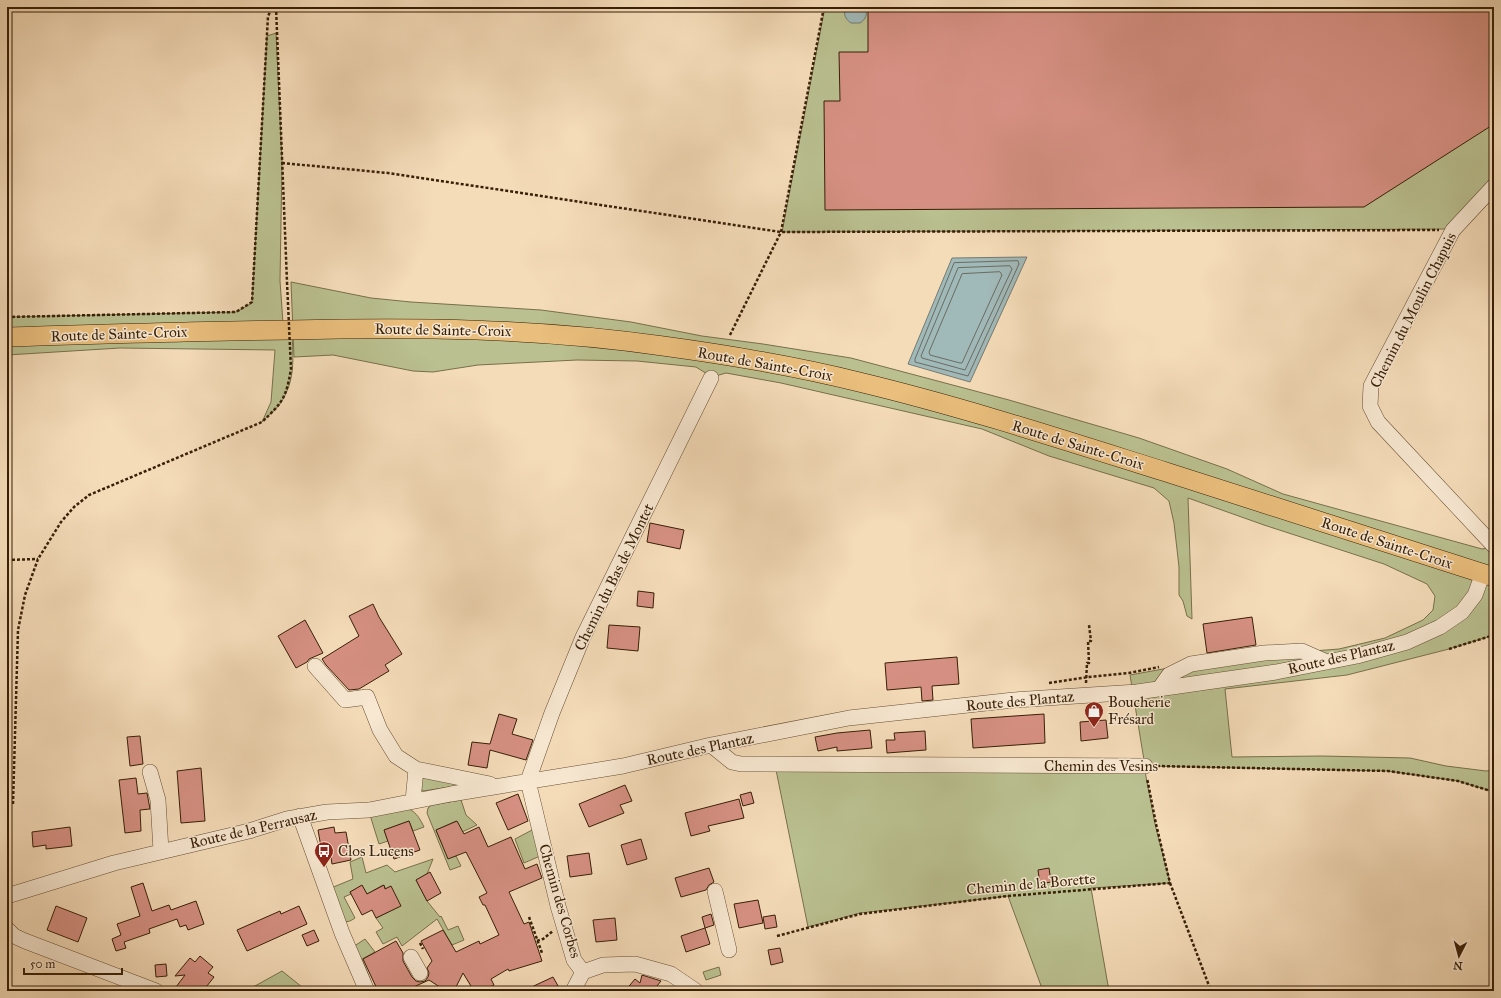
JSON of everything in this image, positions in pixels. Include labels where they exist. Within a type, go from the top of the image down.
[{"type":"main road","name":"Route de Sainte-Croix","points":[[7,337],[394,328],[490,330],[548,334],[663,346],[779,365],[919,397],[1029,428],[1489,575]]},
{"type":"street","name":"Chemin du Moulin Chapuis","points":[[1494,186],[1453,230],[1371,386],[1370,406],[1378,422],[1494,546]]},
{"type":"street","name":"Chemin du Bas de Montet","points":[[528,781],[552,713],[583,637],[711,378]]},
{"type":"street","name":"Route des Plantaz","points":[[528,781],[623,766],[711,745],[849,718],[1014,700],[1137,692],[1276,672],[1357,656],[1407,642],[1440,627],[1462,612],[1489,575]]},
{"type":"street","points":[[1159,689],[1169,675],[1191,664],[1264,652],[1302,652],[1327,662]]},
{"type":"street","points":[[315,666],[345,700],[367,697],[380,730],[396,756],[416,769],[499,786]]},
{"type":"street","name":"Chemin des Vesins","points":[[711,745],[732,762],[741,764],[1145,766]]},
{"type":"street","points":[[413,801],[416,769]]},
{"type":"street","points":[[150,772],[158,800],[161,851]]},
{"type":"street","name":"Route de la Perrausaz","points":[[7,896],[114,863],[249,831],[300,816],[327,812],[369,810],[528,781]]},
{"type":"street","name":"Chemin des Corbes","points":[[528,781],[558,906],[574,960],[583,972],[603,965],[635,964],[671,974],[696,991]]},
{"type":"street","points":[[300,816],[342,933],[367,991]]},
{"type":"street","points":[[715,891],[729,950]]},
{"type":"street","points":[[7,929],[14,936],[25,941],[156,991]]},
{"type":"street","points":[[411,957],[420,973]]},
{"type":"street","points":[[573,991],[583,972]]},
{"type":"path","points":[[13,804],[18,630],[25,595],[38,559],[61,522],[74,507],[90,494],[262,422],[280,406],[288,389],[291,369],[275,7]]},
{"type":"path","points":[[7,317],[236,312],[252,302],[268,16],[275,7]]},
{"type":"path","points":[[730,335],[781,232],[824,7]]},
{"type":"path","points":[[282,163],[396,175],[781,232],[1453,230]]},
{"type":"path","points":[[7,560],[38,559]]},
{"type":"path","points":[[1085,689],[1088,677],[1088,641],[1091,641],[1089,625]]},
{"type":"path","points":[[1449,649],[1494,635]]},
{"type":"path","points":[[1045,684],[1088,677],[1129,673],[1162,666]]},
{"type":"path","points":[[1145,766],[1156,824],[1170,883],[1211,991]]},
{"type":"path","name":"Chemin des Vesins","points":[[1145,766],[1388,772],[1458,781],[1494,792]]},
{"type":"path","name":"Chemin de la Borette","points":[[777,936],[860,914],[1008,896],[1170,883]]},
{"type":"path","points":[[529,917],[542,953]]},
{"type":"green space","points":[[825,7],[1494,7],[1494,184],[1452,229],[782,232]]},
{"type":"green space","points":[[276,33],[282,163],[280,281],[283,323],[7,328],[7,317],[236,312],[252,303],[267,36]]},
{"type":"green space","points":[[291,282],[371,298],[541,310],[631,322],[702,336],[851,358],[1009,400],[1139,438],[1227,469],[1283,494],[1482,549],[1494,547],[1494,635],[1449,649],[1347,675],[1225,689],[1232,757],[1322,756],[1410,758],[1446,766],[1486,771],[1494,770],[1494,792],[1458,781],[1388,771],[1145,766],[1130,675],[1174,667],[1339,649],[1385,638],[1423,620],[1433,610],[1435,596],[1427,584],[1384,564],[1264,525],[1188,498],[1192,619],[1187,616],[1183,601],[1179,595],[1179,567],[1174,523],[1169,501],[1154,488],[1049,456],[982,429],[781,383],[726,373],[712,377],[696,367],[637,361],[577,360],[478,365],[433,372],[413,371],[333,355],[294,357]]},
{"type":"green space","points":[[292,331],[293,351],[289,386],[280,404],[262,422],[271,402],[275,350],[120,348],[7,355],[7,344]]},
{"type":"green space","points":[[775,765],[1144,766],[1155,824],[1170,883],[1091,888],[1109,991],[1043,991],[1008,896],[860,913],[808,927]]},
{"type":"green space","points":[[422,776],[456,780],[456,786],[423,791],[420,787]]},
{"type":"green space","points":[[461,800],[466,815],[477,825],[462,832],[456,821],[436,830],[448,858],[456,856],[461,866],[450,870],[427,813],[428,808],[432,805]]},
{"type":"green space","points":[[409,809],[416,814],[424,827],[413,831],[409,821],[384,830],[388,841],[379,844],[370,815]]},
{"type":"green space","points":[[534,829],[540,856],[524,863],[515,839]]},
{"type":"green space","points":[[362,857],[366,873],[387,865],[395,872],[433,859],[427,874],[416,880],[427,901],[440,917],[441,916],[448,930],[458,926],[464,940],[452,945],[437,919],[402,946],[397,937],[383,944],[376,932],[383,928],[376,918],[400,906],[383,885],[367,894],[362,886],[350,892],[351,894],[344,897],[355,918],[348,922],[342,919],[331,888],[353,879],[350,862]]},
{"type":"green space","points":[[365,939],[375,952],[362,959],[371,981],[368,981],[353,947]]},
{"type":"green space","points":[[719,967],[721,975],[706,980],[703,972]]},
{"type":"green space","points":[[282,971],[307,991],[246,991]]},
{"type":"water","points":[[846,7],[865,7],[866,14],[864,20],[860,23],[851,23],[845,16]]},
{"type":"water","points":[[1027,257],[970,382],[908,364],[952,258]]},
{"type":"building","points":[[868,7],[1494,7],[1494,124],[1364,207],[825,210],[824,101],[840,101],[839,52],[868,52]]},
{"type":"building","points":[[650,523],[684,530],[680,549],[647,542]]},
{"type":"building","points":[[638,591],[654,593],[653,608],[637,606]]},
{"type":"building","points":[[373,604],[379,617],[402,654],[385,665],[389,671],[359,689],[349,690],[322,659],[359,636],[349,616]]},
{"type":"building","points":[[1252,617],[1256,645],[1207,653],[1203,624]]},
{"type":"building","points":[[305,620],[323,653],[309,659],[307,662],[296,668],[278,636]]},
{"type":"building","points":[[609,625],[640,627],[638,651],[607,648]]},
{"type":"building","points":[[957,657],[959,684],[932,686],[933,700],[922,701],[921,687],[887,690],[885,663]]},
{"type":"building","points":[[499,714],[517,719],[512,734],[533,740],[526,760],[490,750],[487,768],[468,765],[472,742],[490,744]]},
{"type":"building","points":[[1044,714],[1045,743],[973,748],[971,719]]},
{"type":"building","points":[[1106,720],[1108,738],[1081,741],[1080,722]]},
{"type":"building","points":[[870,730],[872,748],[837,751],[837,747],[818,751],[815,737]]},
{"type":"building","points":[[925,731],[926,750],[887,753],[886,740],[895,740],[894,733]]},
{"type":"building","points":[[140,736],[143,764],[130,766],[127,737]]},
{"type":"building","points":[[201,768],[205,821],[181,823],[177,771]]},
{"type":"building","points":[[136,778],[138,794],[147,793],[150,809],[140,810],[141,831],[125,833],[119,780]]},
{"type":"building","points":[[625,785],[632,801],[620,805],[624,813],[589,827],[579,804]]},
{"type":"building","points":[[751,792],[754,803],[743,806],[740,795]]},
{"type":"building","points":[[518,794],[528,821],[508,830],[496,803]]},
{"type":"building","points":[[739,799],[744,818],[708,826],[710,831],[691,836],[685,813]]},
{"type":"building","points":[[409,821],[420,850],[394,859],[384,830]]},
{"type":"building","points":[[457,821],[464,834],[479,827],[488,847],[511,837],[525,869],[537,864],[542,878],[509,892],[524,924],[529,922],[542,961],[509,971],[508,969],[491,979],[494,985],[483,991],[474,991],[463,973],[454,991],[446,991],[429,980],[407,990],[405,986],[395,991],[378,991],[363,959],[396,941],[403,953],[403,961],[412,977],[416,981],[420,982],[425,981],[428,977],[429,973],[427,968],[432,961],[421,941],[443,930],[456,952],[479,941],[480,944],[499,935],[485,905],[483,905],[479,897],[487,893],[466,852],[448,859],[436,830]]},
{"type":"building","points":[[70,827],[72,846],[46,849],[46,845],[33,847],[32,832]]},
{"type":"building","points":[[334,827],[335,833],[346,832],[351,860],[332,864],[329,846],[321,847],[318,830]]},
{"type":"building","points":[[641,839],[647,859],[627,865],[621,845]]},
{"type":"building","points":[[589,853],[592,874],[570,877],[567,856]]},
{"type":"building","points":[[709,868],[714,882],[709,885],[706,890],[681,897],[675,878]]},
{"type":"building","points":[[1049,868],[1051,882],[1040,884],[1038,870]]},
{"type":"building","points":[[430,872],[441,893],[427,901],[416,880]]},
{"type":"building","points":[[143,883],[152,911],[169,905],[171,910],[196,901],[204,924],[188,930],[186,925],[180,927],[177,919],[149,929],[150,933],[124,942],[126,948],[116,951],[112,939],[121,935],[117,924],[140,916],[131,887]]},
{"type":"building","points":[[362,885],[367,894],[384,885],[385,889],[391,886],[401,906],[376,918],[372,910],[362,915],[350,892]]},
{"type":"building","points":[[758,900],[763,923],[739,928],[734,904]]},
{"type":"building","points":[[56,906],[87,918],[78,942],[47,930]]},
{"type":"building","points":[[299,906],[307,924],[247,951],[237,930],[280,911],[281,914]]},
{"type":"building","points":[[711,914],[714,925],[705,928],[702,917]]},
{"type":"building","points":[[775,915],[777,927],[765,929],[763,917]]},
{"type":"building","points":[[615,918],[617,940],[596,942],[593,920]]},
{"type":"building","points":[[705,928],[710,944],[686,952],[681,936]]},
{"type":"building","points":[[314,930],[319,941],[307,946],[302,935]]},
{"type":"building","points":[[780,948],[783,962],[771,965],[768,950]]},
{"type":"building","points":[[200,956],[213,967],[208,973],[214,977],[203,991],[173,991],[185,975],[175,976],[190,958],[195,962]]},
{"type":"building","points":[[166,964],[167,976],[156,977],[155,965]]},
{"type":"building","points":[[642,975],[661,981],[653,991],[625,991],[635,979],[640,983]]},
{"type":"building","points":[[553,977],[561,991],[523,991]]},
{"type":"place","name":"Boucherie Frésard","points":[[1094,728]]},
{"type":"place","name":"Clos Lucens","points":[[324,868]]}]
